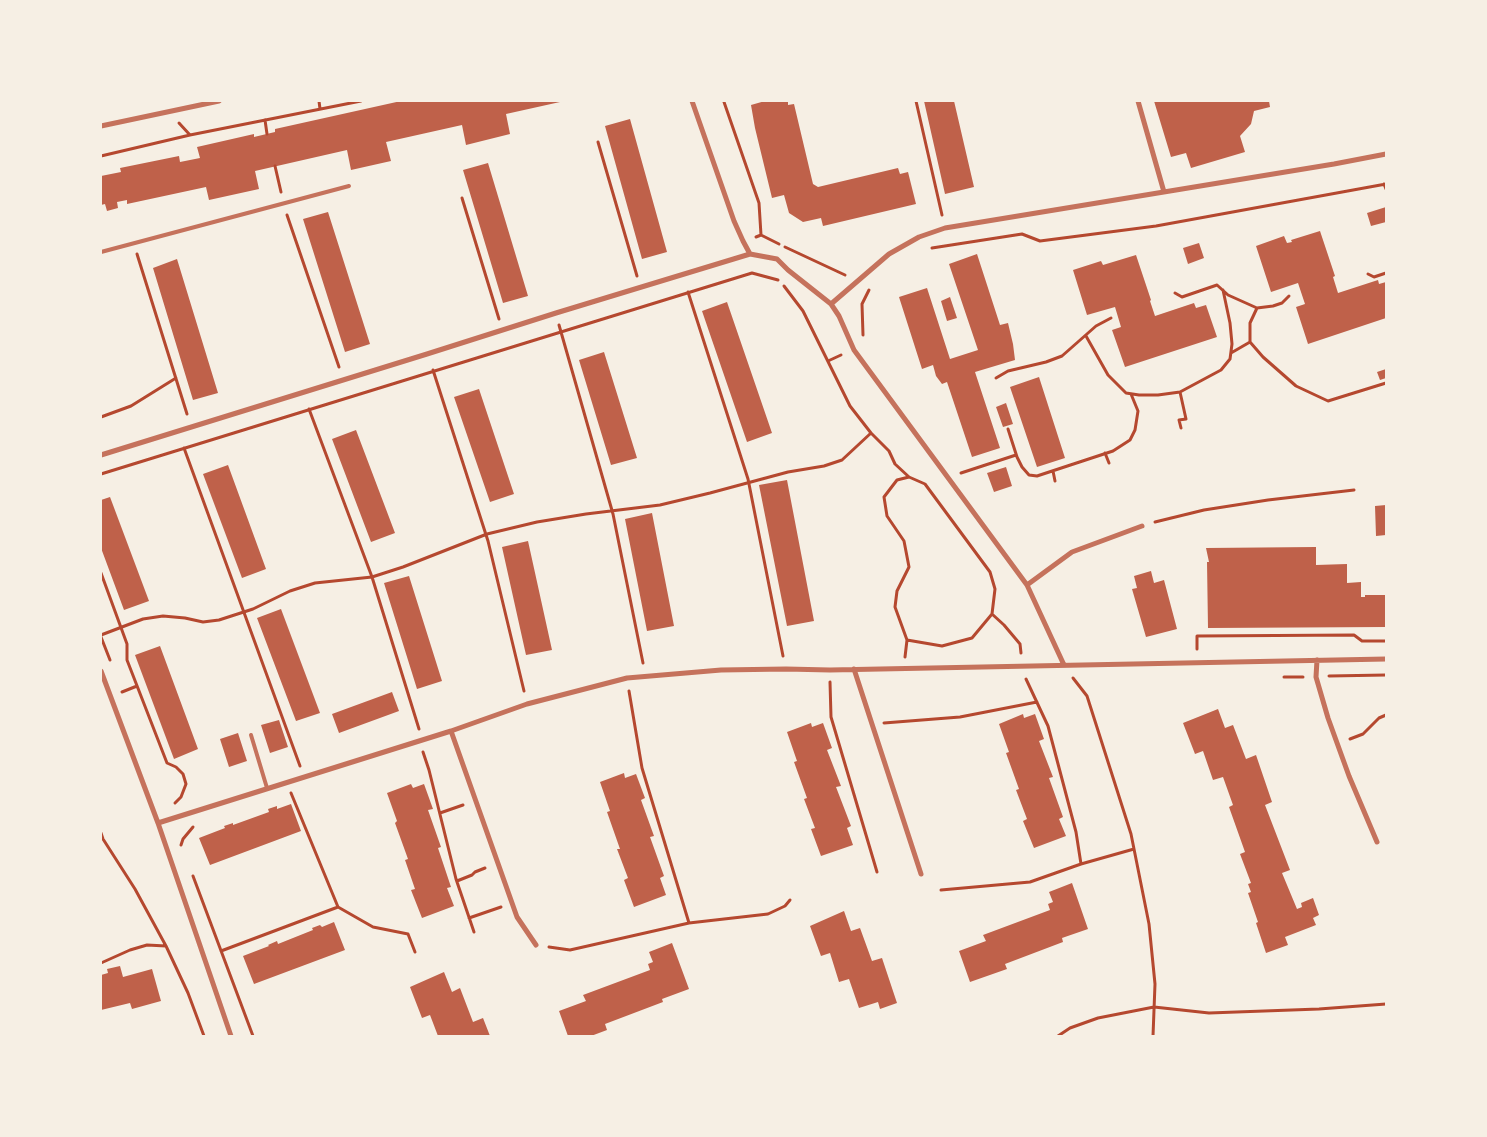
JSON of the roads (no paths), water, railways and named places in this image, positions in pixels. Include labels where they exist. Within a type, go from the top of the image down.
[{"type":"street","points":[[101,126],[219,101]]},
{"type":"street","points":[[692,101],[734,221],[750,254]]},
{"type":"street","points":[[1138,101],[1164,192]]},
{"type":"street","points":[[831,304],[889,254],[919,237],[945,228],[1386,154]]},
{"type":"street","points":[[101,455],[750,254],[777,259],[831,304],[839,316],[854,350],[1027,586],[1064,665]]},
{"type":"street","points":[[1027,586],[1072,552],[1142,526]]},
{"type":"street","points":[[158,823],[527,704],[627,678],[721,670],[830,670],[1386,659]]},
{"type":"street","points":[[1317,660],[1316,676],[1328,718],[1349,776],[1377,842]]},
{"type":"street","points":[[854,669],[921,874]]},
{"type":"street","points":[[101,671],[158,823],[231,1036]]},
{"type":"street","points":[[451,730],[517,917],[536,945]]},
{"type":"lane","points":[[101,252],[349,186]]},
{"type":"lane","points":[[251,735],[267,788]]}]
